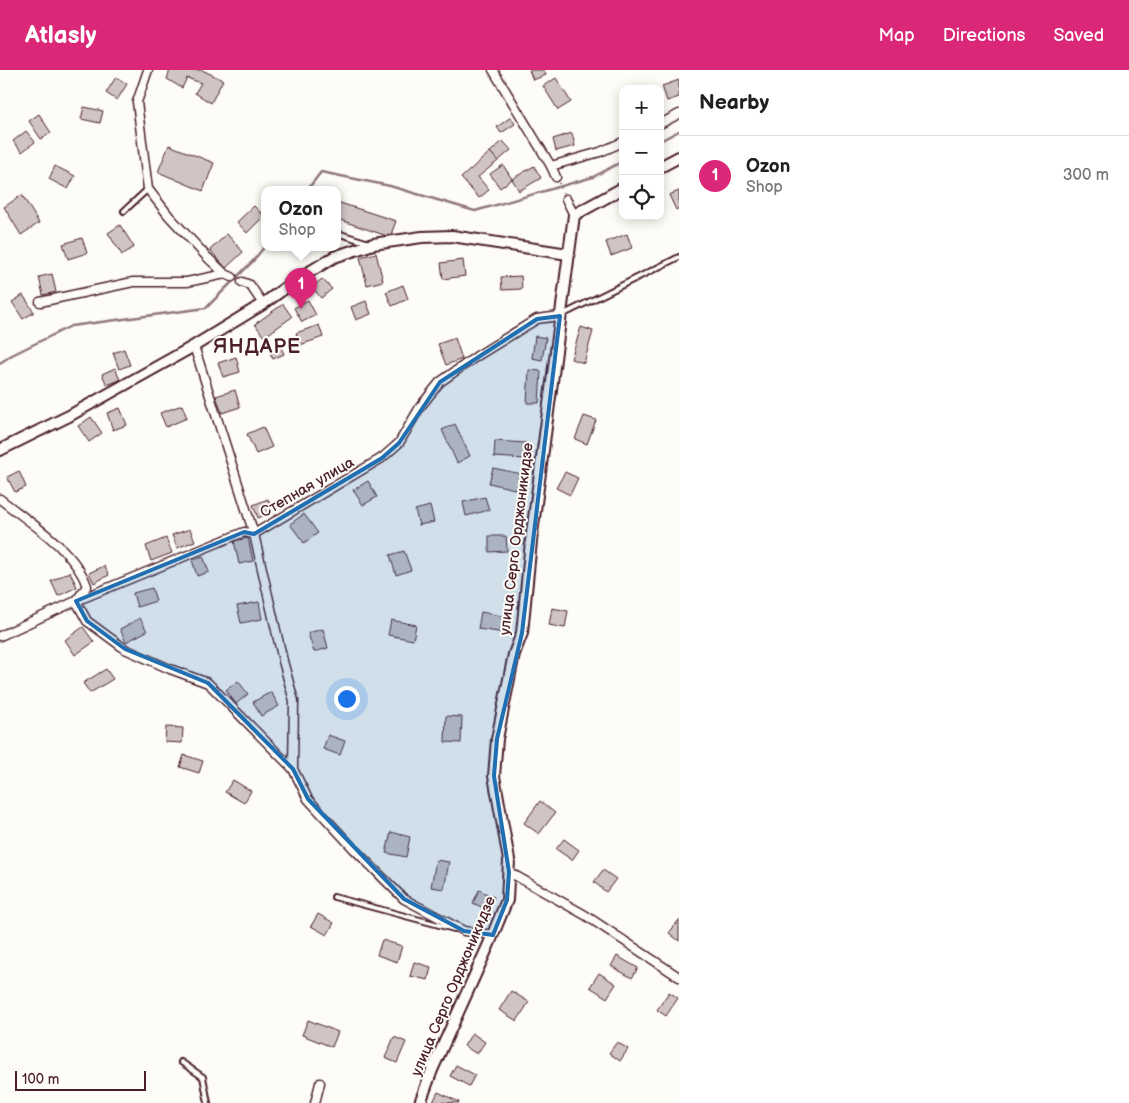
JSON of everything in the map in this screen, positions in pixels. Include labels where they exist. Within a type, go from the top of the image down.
[{"type":"street","points":[[40,302],[133,282],[187,282],[228,275],[207,258],[169,216],[148,188],[137,102],[148,70]]},
{"type":"street","points":[[493,70],[556,177]]},
{"type":"street","points":[[664,122],[679,114]]},
{"type":"street","points":[[551,166],[600,152],[619,144]]},
{"type":"street","points":[[664,165],[679,157]]},
{"type":"street","points":[[566,199],[574,215],[619,190]]},
{"type":"street","name":"улица Серго Орджоникидзе","points":[[420,1103],[432,1070],[508,900],[509,860],[494,776],[497,739],[514,654],[522,633],[531,541],[574,215]]},
{"type":"street","points":[[0,450],[69,416],[194,346],[263,304],[296,280],[334,257],[373,244],[422,237],[452,236],[568,254]]},
{"type":"street","points":[[242,282],[250,285],[263,304]]},
{"type":"street","name":"Степная улица","points":[[0,636],[76,601],[244,532],[254,534],[382,458],[399,444],[420,407],[440,382],[477,356],[537,319],[560,316]]},
{"type":"street","points":[[194,346],[254,534],[282,661],[294,701],[293,769]]},
{"type":"street","points":[[0,499],[56,543],[83,574],[87,586],[76,601],[87,622],[126,649],[208,683],[293,769],[308,798],[354,849],[404,899],[464,931],[493,935]]},
{"type":"street","points":[[509,872],[585,915],[679,977]]},
{"type":"street","points":[[315,1103],[320,1083]]},
{"type":"lane","points":[[124,211],[148,188]]},
{"type":"lane","points":[[341,235],[373,244]]},
{"type":"lane","points":[[560,316],[679,257]]},
{"type":"lane","points":[[334,898],[464,931]]},
{"type":"lane","points":[[181,1062],[203,1076],[208,1103]]},
{"type":"path","points":[[556,177],[566,199]]},
{"type":"highlighted area","points":[[560,316],[522,633],[497,739],[494,776],[509,872],[507,900],[493,935],[464,931],[404,899],[308,799],[293,769],[208,683],[125,649],[87,621],[76,601],[244,532],[254,534],[382,458],[399,443],[440,382],[537,319]]},
{"type":"building","points":[[170,70],[202,70],[223,80],[211,103],[195,93],[201,83],[187,78],[182,88],[167,79]]},
{"type":"building","points":[[529,70],[544,70],[546,75],[533,80]]},
{"type":"building","points":[[116,77],[127,84],[117,100],[106,93]]},
{"type":"building","points":[[556,78],[571,102],[558,110],[543,86]]},
{"type":"building","points":[[679,80],[679,97],[667,101],[664,85]]},
{"type":"building","points":[[84,107],[103,111],[100,123],[81,119]]},
{"type":"building","points":[[39,114],[51,133],[41,139],[29,121]]},
{"type":"building","points":[[511,117],[515,124],[501,133],[497,127]]},
{"type":"building","points":[[26,131],[35,142],[22,152],[13,141]]},
{"type":"building","points":[[572,133],[575,146],[556,151],[553,139]]},
{"type":"building","points":[[503,141],[511,150],[498,161],[490,152]]},
{"type":"building","points":[[169,145],[214,163],[203,191],[158,172]]},
{"type":"building","points":[[490,152],[498,161],[478,177],[489,190],[479,198],[461,178]]},
{"type":"building","points":[[503,165],[512,179],[500,188],[490,174]]},
{"type":"building","points":[[55,166],[75,176],[68,189],[49,179]]},
{"type":"building","points":[[534,166],[541,178],[519,191],[512,179]]},
{"type":"building","points":[[679,191],[679,208],[676,210],[669,195]]},
{"type":"building","points":[[22,195],[39,223],[21,235],[4,207]]},
{"type":"building","points":[[341,203],[396,221],[390,237],[341,220]]},
{"type":"building","points":[[254,206],[261,213],[261,219],[247,233],[237,222]]},
{"type":"building","points":[[120,225],[134,247],[122,255],[108,233]]},
{"type":"building","points":[[227,234],[243,252],[226,268],[210,250]]},
{"type":"building","points":[[627,234],[632,248],[611,256],[606,242]]},
{"type":"building","points":[[82,238],[87,253],[68,259],[63,244]]},
{"type":"building","points":[[376,253],[383,281],[367,285],[360,257]]},
{"type":"building","points":[[463,260],[465,276],[443,279],[441,263]]},
{"type":"building","points":[[52,274],[56,292],[43,295],[39,277]]},
{"type":"building","points":[[521,276],[522,289],[502,290],[501,277]]},
{"type":"building","points":[[322,279],[332,289],[321,298],[312,287]]},
{"type":"building","points":[[403,285],[408,299],[392,306],[386,292]]},
{"type":"building","points":[[23,295],[34,312],[23,319],[12,302]]},
{"type":"building","points":[[308,300],[316,315],[302,322],[294,308]]},
{"type":"building","points":[[366,301],[371,314],[356,320],[351,307]]},
{"type":"building","points":[[283,304],[292,317],[264,337],[255,324]]},
{"type":"building","points":[[319,325],[323,337],[300,345],[296,333]]},
{"type":"building","points":[[581,327],[593,331],[584,363],[571,359]]},
{"type":"building","points":[[535,336],[546,338],[542,360],[532,358]]},
{"type":"building","points":[[455,338],[462,359],[446,365],[438,344]]},
{"type":"building","points":[[280,345],[284,354],[273,359],[269,350]]},
{"type":"building","points":[[124,349],[130,365],[119,369],[113,353]]},
{"type":"building","points":[[236,357],[240,372],[223,377],[218,363]]},
{"type":"building","points":[[115,368],[120,380],[107,385],[102,374]]},
{"type":"building","points":[[529,370],[541,371],[539,403],[527,403]]},
{"type":"building","points":[[235,390],[240,407],[222,413],[216,396]]},
{"type":"building","points":[[182,405],[187,418],[166,427],[160,413]]},
{"type":"building","points":[[120,408],[127,425],[113,430],[107,413]]},
{"type":"building","points":[[584,416],[596,420],[587,444],[575,439]]},
{"type":"building","points":[[91,417],[102,433],[89,442],[78,426]]},
{"type":"building","points":[[455,424],[470,456],[457,463],[442,430]]},
{"type":"building","points":[[263,427],[272,447],[256,454],[247,434]]},
{"type":"building","points":[[495,441],[526,443],[525,459],[494,457]]},
{"type":"building","points":[[493,468],[526,475],[523,491],[489,483]]},
{"type":"building","points":[[19,471],[26,487],[15,492],[7,477]]},
{"type":"building","points":[[565,472],[578,478],[570,495],[556,488]]},
{"type":"building","points":[[368,481],[377,497],[363,505],[353,490]]},
{"type":"building","points":[[485,497],[489,510],[466,516],[463,502]]},
{"type":"building","points":[[268,499],[273,512],[258,518],[253,505]]},
{"type":"building","points":[[430,506],[434,522],[419,525],[415,510]]},
{"type":"building","points":[[304,514],[318,533],[304,543],[290,524]]},
{"type":"building","points":[[190,529],[195,541],[177,548],[172,535]]},
{"type":"building","points":[[489,536],[506,536],[507,551],[489,552]]},
{"type":"building","points":[[166,538],[172,553],[151,561],[146,546]]},
{"type":"building","points":[[248,538],[253,561],[239,564],[234,541]]},
{"type":"building","points":[[404,551],[411,570],[396,575],[390,555]]},
{"type":"building","points":[[203,556],[209,572],[197,576],[192,560]]},
{"type":"building","points":[[104,566],[109,575],[94,583],[89,573]]},
{"type":"building","points":[[70,572],[77,587],[58,596],[51,581]]},
{"type":"building","points":[[152,588],[156,601],[137,607],[133,593]]},
{"type":"building","points":[[259,602],[262,619],[241,623],[237,606]]},
{"type":"building","points":[[552,608],[568,611],[565,628],[549,625]]},
{"type":"building","points":[[481,612],[507,617],[505,633],[478,629]]},
{"type":"building","points":[[140,618],[147,631],[126,642],[120,629]]},
{"type":"building","points":[[391,620],[416,625],[413,640],[388,635]]},
{"type":"building","points":[[83,627],[94,642],[75,655],[65,640]]},
{"type":"building","points":[[323,629],[328,648],[314,652],[308,633]]},
{"type":"building","points":[[106,669],[113,679],[90,693],[83,683]]},
{"type":"building","points":[[238,681],[248,694],[236,704],[226,690]]},
{"type":"building","points":[[271,692],[279,706],[261,716],[253,702]]},
{"type":"building","points":[[446,716],[462,717],[461,743],[445,742]]},
{"type":"building","points":[[166,727],[183,728],[182,743],[165,742]]},
{"type":"building","points":[[328,735],[345,741],[340,755],[323,749]]},
{"type":"building","points":[[184,755],[203,761],[199,773],[180,767]]},
{"type":"building","points":[[233,780],[251,791],[244,803],[225,792]]},
{"type":"building","points":[[540,801],[555,813],[539,834],[524,823]]},
{"type":"building","points":[[391,832],[410,837],[406,857],[386,853]]},
{"type":"building","points":[[564,839],[579,850],[572,860],[556,849]]},
{"type":"building","points":[[436,860],[449,862],[444,889],[431,887]]},
{"type":"building","points":[[603,870],[616,879],[606,892],[594,882]]},
{"type":"building","points":[[479,890],[494,897],[488,910],[473,903]]},
{"type":"building","points":[[318,914],[334,923],[327,935],[311,926]]},
{"type":"building","points":[[679,920],[679,941],[669,933]]},
{"type":"building","points":[[382,940],[402,946],[397,962],[377,955]]},
{"type":"building","points":[[617,956],[638,968],[632,978],[611,966]]},
{"type":"building","points":[[414,962],[431,967],[428,980],[410,976]]},
{"type":"building","points":[[599,973],[616,984],[607,998],[590,987]]},
{"type":"building","points":[[511,991],[529,1002],[517,1021],[499,1010]]},
{"type":"building","points":[[669,992],[678,998],[666,1016],[657,1010]]},
{"type":"building","points":[[308,1020],[338,1032],[332,1047],[302,1035]]},
{"type":"building","points":[[472,1033],[485,1042],[477,1054],[464,1046]]},
{"type":"building","points":[[394,1037],[406,1042],[397,1063],[385,1058]]},
{"type":"building","points":[[617,1042],[628,1049],[620,1061],[609,1053]]},
{"type":"building","points":[[456,1065],[475,1075],[469,1086],[450,1076]]},
{"type":"building","points":[[438,1092],[459,1102],[459,1103],[433,1102]]},
{"type":"waterway","points":[[664,139],[679,131]]},
{"type":"waterway","points":[[310,186],[321,172],[390,186],[475,211],[593,177],[619,163]]},
{"type":"waterway","points":[[0,363],[12,355],[71,326],[206,308],[261,251]]},
{"type":"place","name":"Ozon","points":[[301,309]]},
{"type":"district","name":"ЯНДАРЕ","points":[[257,346]]}]
